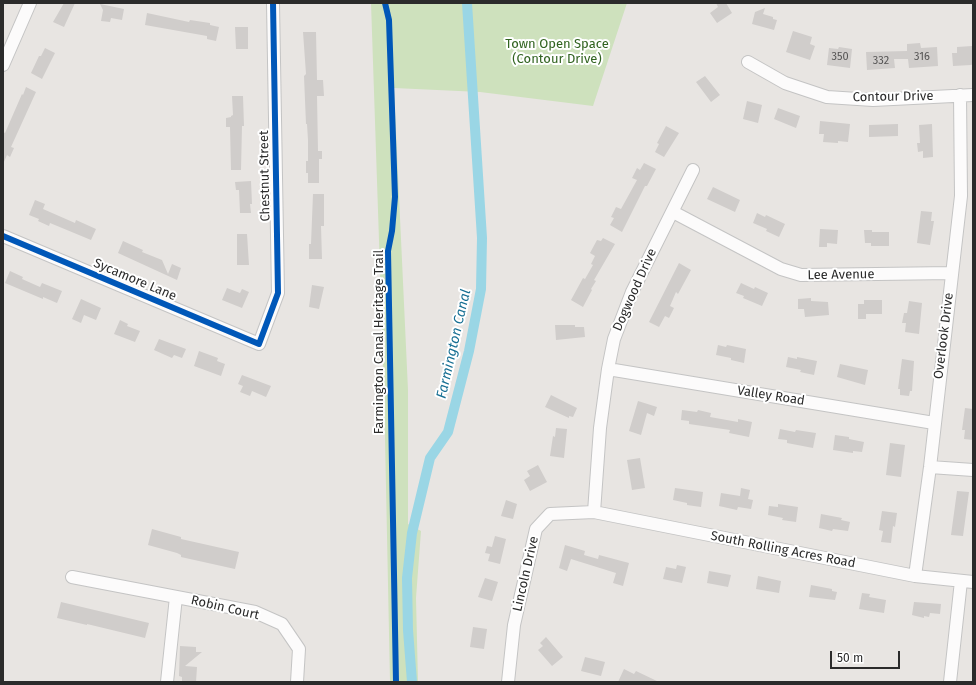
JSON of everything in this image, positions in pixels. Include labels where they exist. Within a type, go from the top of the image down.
[{"type":"street","points":[[3,65],[30,3]]},
{"type":"street","name":"Chestnut Street","points":[[259,344],[278,293],[273,3]]},
{"type":"street","name":"Contour Drive","points":[[748,62],[785,83],[827,97],[873,100],[973,95]]},
{"type":"street","name":"Overlook Drive","points":[[915,576],[930,467],[961,196],[960,95]]},
{"type":"street","name":"Dogwood Drive","points":[[594,512],[600,428],[608,368],[614,339],[632,292],[693,170]]},
{"type":"street","name":"Lee Avenue","points":[[673,212],[782,269],[801,275],[952,273]]},
{"type":"street","name":"Sycamore Lane","points":[[3,236],[259,344]]},
{"type":"street","name":"Valley Road","points":[[608,368],[934,423]]},
{"type":"street","points":[[930,467],[973,470]]},
{"type":"street","name":"South Rolling Acres Road","points":[[594,512],[915,576],[967,581]]},
{"type":"street","name":"Lincoln Drive","points":[[508,682],[514,625],[536,529],[550,514],[594,512]]},
{"type":"street","name":"Robin Court","points":[[72,577],[255,612],[282,624],[299,649],[297,682]]},
{"type":"street","points":[[950,682],[967,581]]},
{"type":"street","points":[[167,682],[176,597]]},
{"type":"green space","name":"Town Open Space (Contour Drive)","points":[[371,3],[627,3],[593,106],[480,92],[394,88],[408,390],[408,524],[421,531],[416,598],[418,682],[390,682],[384,389]]},
{"type":"building","points":[[64,3],[75,3],[64,27],[53,22]]},
{"type":"building","points":[[716,3],[726,3],[732,13],[717,23],[710,13],[718,7]]},
{"type":"building","points":[[100,4],[124,9],[122,20],[111,18],[110,22],[101,21],[103,10]]},
{"type":"building","points":[[765,8],[763,14],[777,20],[774,30],[752,24],[755,12]]},
{"type":"building","points":[[147,13],[189,22],[190,20],[210,23],[210,25],[219,27],[216,41],[207,39],[207,36],[145,25]]},
{"type":"building","points":[[235,27],[248,27],[248,49],[236,49]]},
{"type":"building","points":[[793,31],[812,37],[810,44],[815,46],[810,60],[786,52]]},
{"type":"building","points":[[303,32],[316,32],[317,80],[323,80],[324,96],[317,96],[318,151],[322,151],[322,159],[319,159],[319,183],[308,183],[308,173],[306,173],[306,161],[308,161],[308,140],[306,124],[304,76],[306,74]]},
{"type":"building","points":[[920,43],[921,48],[937,47],[938,66],[909,68],[908,59],[894,59],[895,68],[867,70],[866,52],[907,51],[907,44]]},
{"type":"building","points":[[972,46],[973,64],[953,66],[952,53],[957,53],[957,47]]},
{"type":"building","points":[[839,47],[852,49],[850,68],[827,65],[829,48],[838,49]]},
{"type":"building","points":[[45,48],[55,53],[42,79],[31,73],[39,56],[41,56]]},
{"type":"building","points":[[705,76],[720,95],[711,102],[696,82]]},
{"type":"building","points":[[26,87],[36,92],[11,147],[14,148],[10,157],[7,155],[3,164],[3,132],[5,133]]},
{"type":"building","points":[[232,96],[243,96],[244,126],[242,126],[241,170],[231,170],[230,127],[226,127],[226,118],[233,115]]},
{"type":"building","points":[[747,101],[762,105],[758,123],[743,119]]},
{"type":"building","points":[[778,108],[800,116],[796,128],[774,119]]},
{"type":"building","points":[[820,121],[850,124],[848,142],[823,142],[824,134],[819,134]]},
{"type":"building","points":[[898,124],[898,136],[869,137],[869,125]]},
{"type":"building","points":[[932,124],[933,157],[923,158],[923,151],[918,152],[917,143],[920,143],[919,125]]},
{"type":"building","points":[[666,126],[679,133],[664,157],[655,152],[659,144],[657,143]]},
{"type":"building","points":[[644,163],[656,169],[647,186],[645,186],[622,232],[610,225],[614,218],[611,217],[616,207],[621,209],[637,180],[632,178],[637,168],[640,170]]},
{"type":"building","points":[[251,181],[251,213],[240,213],[239,190],[236,190],[235,182]]},
{"type":"building","points":[[713,187],[740,200],[735,212],[707,199]]},
{"type":"building","points":[[313,194],[324,194],[324,226],[321,226],[322,259],[309,259]]},
{"type":"building","points":[[35,200],[45,204],[43,209],[75,223],[76,220],[96,229],[91,240],[50,223],[49,226],[38,221],[39,219],[29,215]]},
{"type":"building","points":[[921,211],[932,212],[931,221],[934,221],[930,245],[917,243]]},
{"type":"building","points":[[757,213],[765,217],[766,215],[785,224],[779,237],[766,231],[767,229],[753,223]]},
{"type":"building","points":[[820,229],[838,230],[837,244],[827,243],[827,247],[819,247]]},
{"type":"building","points":[[864,230],[872,230],[872,232],[889,232],[889,246],[871,246],[871,243],[865,243]]},
{"type":"building","points":[[237,234],[247,234],[249,265],[237,265]]},
{"type":"building","points":[[603,238],[615,244],[594,280],[596,281],[583,307],[571,300],[583,278],[585,279],[593,265],[591,264],[595,256],[590,253],[597,240],[601,241]]},
{"type":"building","points":[[123,241],[143,250],[142,252],[162,260],[168,274],[172,264],[181,268],[177,280],[118,253]]},
{"type":"building","points":[[679,263],[691,270],[678,294],[676,292],[670,306],[674,308],[669,318],[665,316],[659,327],[649,322]]},
{"type":"building","points":[[10,271],[23,277],[22,279],[40,287],[42,283],[62,291],[57,303],[43,297],[43,299],[5,283]]},
{"type":"building","points":[[741,283],[768,293],[762,306],[743,298],[744,296],[736,293]]},
{"type":"building","points":[[312,285],[324,287],[319,309],[309,307]]},
{"type":"building","points":[[227,288],[240,293],[242,289],[249,292],[242,308],[222,300]]},
{"type":"building","points":[[811,298],[811,301],[828,302],[829,315],[805,317],[804,309],[798,309],[798,299]]},
{"type":"building","points":[[81,299],[101,308],[96,320],[84,315],[81,323],[72,319]]},
{"type":"building","points":[[864,300],[882,300],[882,314],[866,314],[866,319],[858,319],[858,304],[864,304]]},
{"type":"building","points":[[909,301],[922,303],[919,334],[905,332],[906,323],[902,323],[904,313],[907,313]]},
{"type":"building","points":[[120,320],[128,324],[127,326],[140,331],[135,342],[114,334]]},
{"type":"building","points":[[555,325],[575,325],[575,327],[584,327],[585,337],[556,340]]},
{"type":"building","points":[[159,339],[186,349],[182,358],[174,355],[172,358],[154,350]]},
{"type":"building","points":[[718,345],[726,347],[727,345],[746,349],[744,363],[731,360],[731,358],[716,355]]},
{"type":"building","points":[[199,351],[218,358],[217,361],[225,364],[221,376],[194,366]]},
{"type":"building","points":[[788,357],[797,359],[797,357],[817,361],[814,375],[800,372],[801,370],[786,367]]},
{"type":"building","points":[[902,359],[914,361],[912,391],[910,391],[909,396],[900,395],[900,389],[898,389]]},
{"type":"building","points":[[840,364],[868,370],[865,385],[837,377]]},
{"type":"building","points":[[242,375],[271,386],[266,397],[252,391],[250,396],[240,392],[243,386],[238,384]]},
{"type":"building","points":[[551,395],[577,408],[573,417],[569,416],[569,418],[545,407]]},
{"type":"building","points":[[638,401],[657,407],[654,416],[647,413],[641,435],[629,431]]},
{"type":"building","points":[[965,408],[973,409],[973,440],[964,439],[965,430],[962,430]]},
{"type":"building","points":[[682,410],[697,412],[698,410],[711,413],[710,417],[738,422],[738,419],[752,422],[749,437],[729,433],[730,430],[689,424],[689,421],[681,420]]},
{"type":"building","points":[[556,428],[567,429],[564,458],[550,456],[553,436],[555,437]]},
{"type":"building","points":[[780,429],[795,432],[796,430],[816,433],[813,448],[787,443],[787,440],[778,439]]},
{"type":"building","points":[[835,435],[849,437],[849,439],[864,442],[862,452],[853,451],[853,453],[833,450]]},
{"type":"building","points":[[890,443],[905,445],[901,477],[886,475]]},
{"type":"building","points":[[640,458],[645,488],[632,490],[627,460]]},
{"type":"building","points":[[538,465],[547,482],[530,491],[524,480],[530,476],[527,471]]},
{"type":"building","points":[[675,488],[703,492],[701,507],[687,505],[687,503],[673,500]]},
{"type":"building","points":[[741,488],[750,490],[748,499],[753,500],[751,509],[738,507],[737,510],[719,506],[721,493],[740,496]]},
{"type":"building","points":[[957,491],[969,492],[963,536],[951,535]]},
{"type":"building","points":[[506,500],[517,504],[513,519],[501,516]]},
{"type":"building","points":[[778,504],[798,507],[796,522],[782,520],[783,518],[768,515],[769,506],[778,507]]},
{"type":"building","points":[[882,511],[897,513],[895,527],[893,526],[891,543],[881,542],[883,531],[879,530]]},
{"type":"building","points":[[821,514],[842,518],[841,520],[850,522],[848,531],[833,529],[832,531],[819,528]]},
{"type":"building","points":[[152,529],[181,537],[181,539],[239,552],[235,569],[181,557],[181,555],[177,553],[148,545]]},
{"type":"building","points":[[495,536],[506,539],[500,564],[488,561],[490,554],[485,553],[487,546],[492,547]]},
{"type":"building","points":[[565,545],[585,551],[584,555],[598,559],[599,555],[629,563],[623,586],[613,583],[616,573],[571,559],[567,571],[559,568]]},
{"type":"building","points":[[677,565],[686,567],[682,583],[663,579],[666,567],[676,569]]},
{"type":"building","points":[[709,571],[731,575],[728,587],[707,583]]},
{"type":"building","points":[[758,576],[781,581],[779,593],[756,589]]},
{"type":"building","points":[[485,578],[498,582],[492,601],[478,597]]},
{"type":"building","points":[[811,585],[832,589],[832,591],[837,592],[835,600],[809,597]]},
{"type":"building","points":[[862,593],[870,594],[869,597],[886,600],[884,613],[859,609]]},
{"type":"building","points":[[61,602],[149,623],[145,638],[57,618]]},
{"type":"building","points":[[914,602],[941,604],[940,614],[930,613],[929,617],[924,616],[924,618],[912,615]]},
{"type":"building","points":[[473,627],[487,629],[484,649],[470,647]]},
{"type":"building","points":[[546,637],[563,657],[552,666],[538,650],[543,646],[540,643]]},
{"type":"building","points":[[180,646],[196,647],[196,652],[202,652],[185,666],[197,667],[196,682],[182,682],[182,677],[179,676]]},
{"type":"building","points":[[585,657],[605,662],[601,676],[581,671]]},
{"type":"building","points":[[624,669],[634,674],[636,671],[659,682],[618,682]]},
{"type":"waterway","name":"Farmington Canal","points":[[412,682],[408,630],[407,578],[412,533],[430,458],[448,432],[469,351],[481,289],[482,238],[467,3]]},
{"type":"cycle path","points":[[3,236],[259,344],[278,293],[273,3]]},
{"type":"cycle path","name":"Farmington Canal Heritage Trail","points":[[385,3],[389,20],[395,197],[392,231],[388,251],[396,682]]}]
